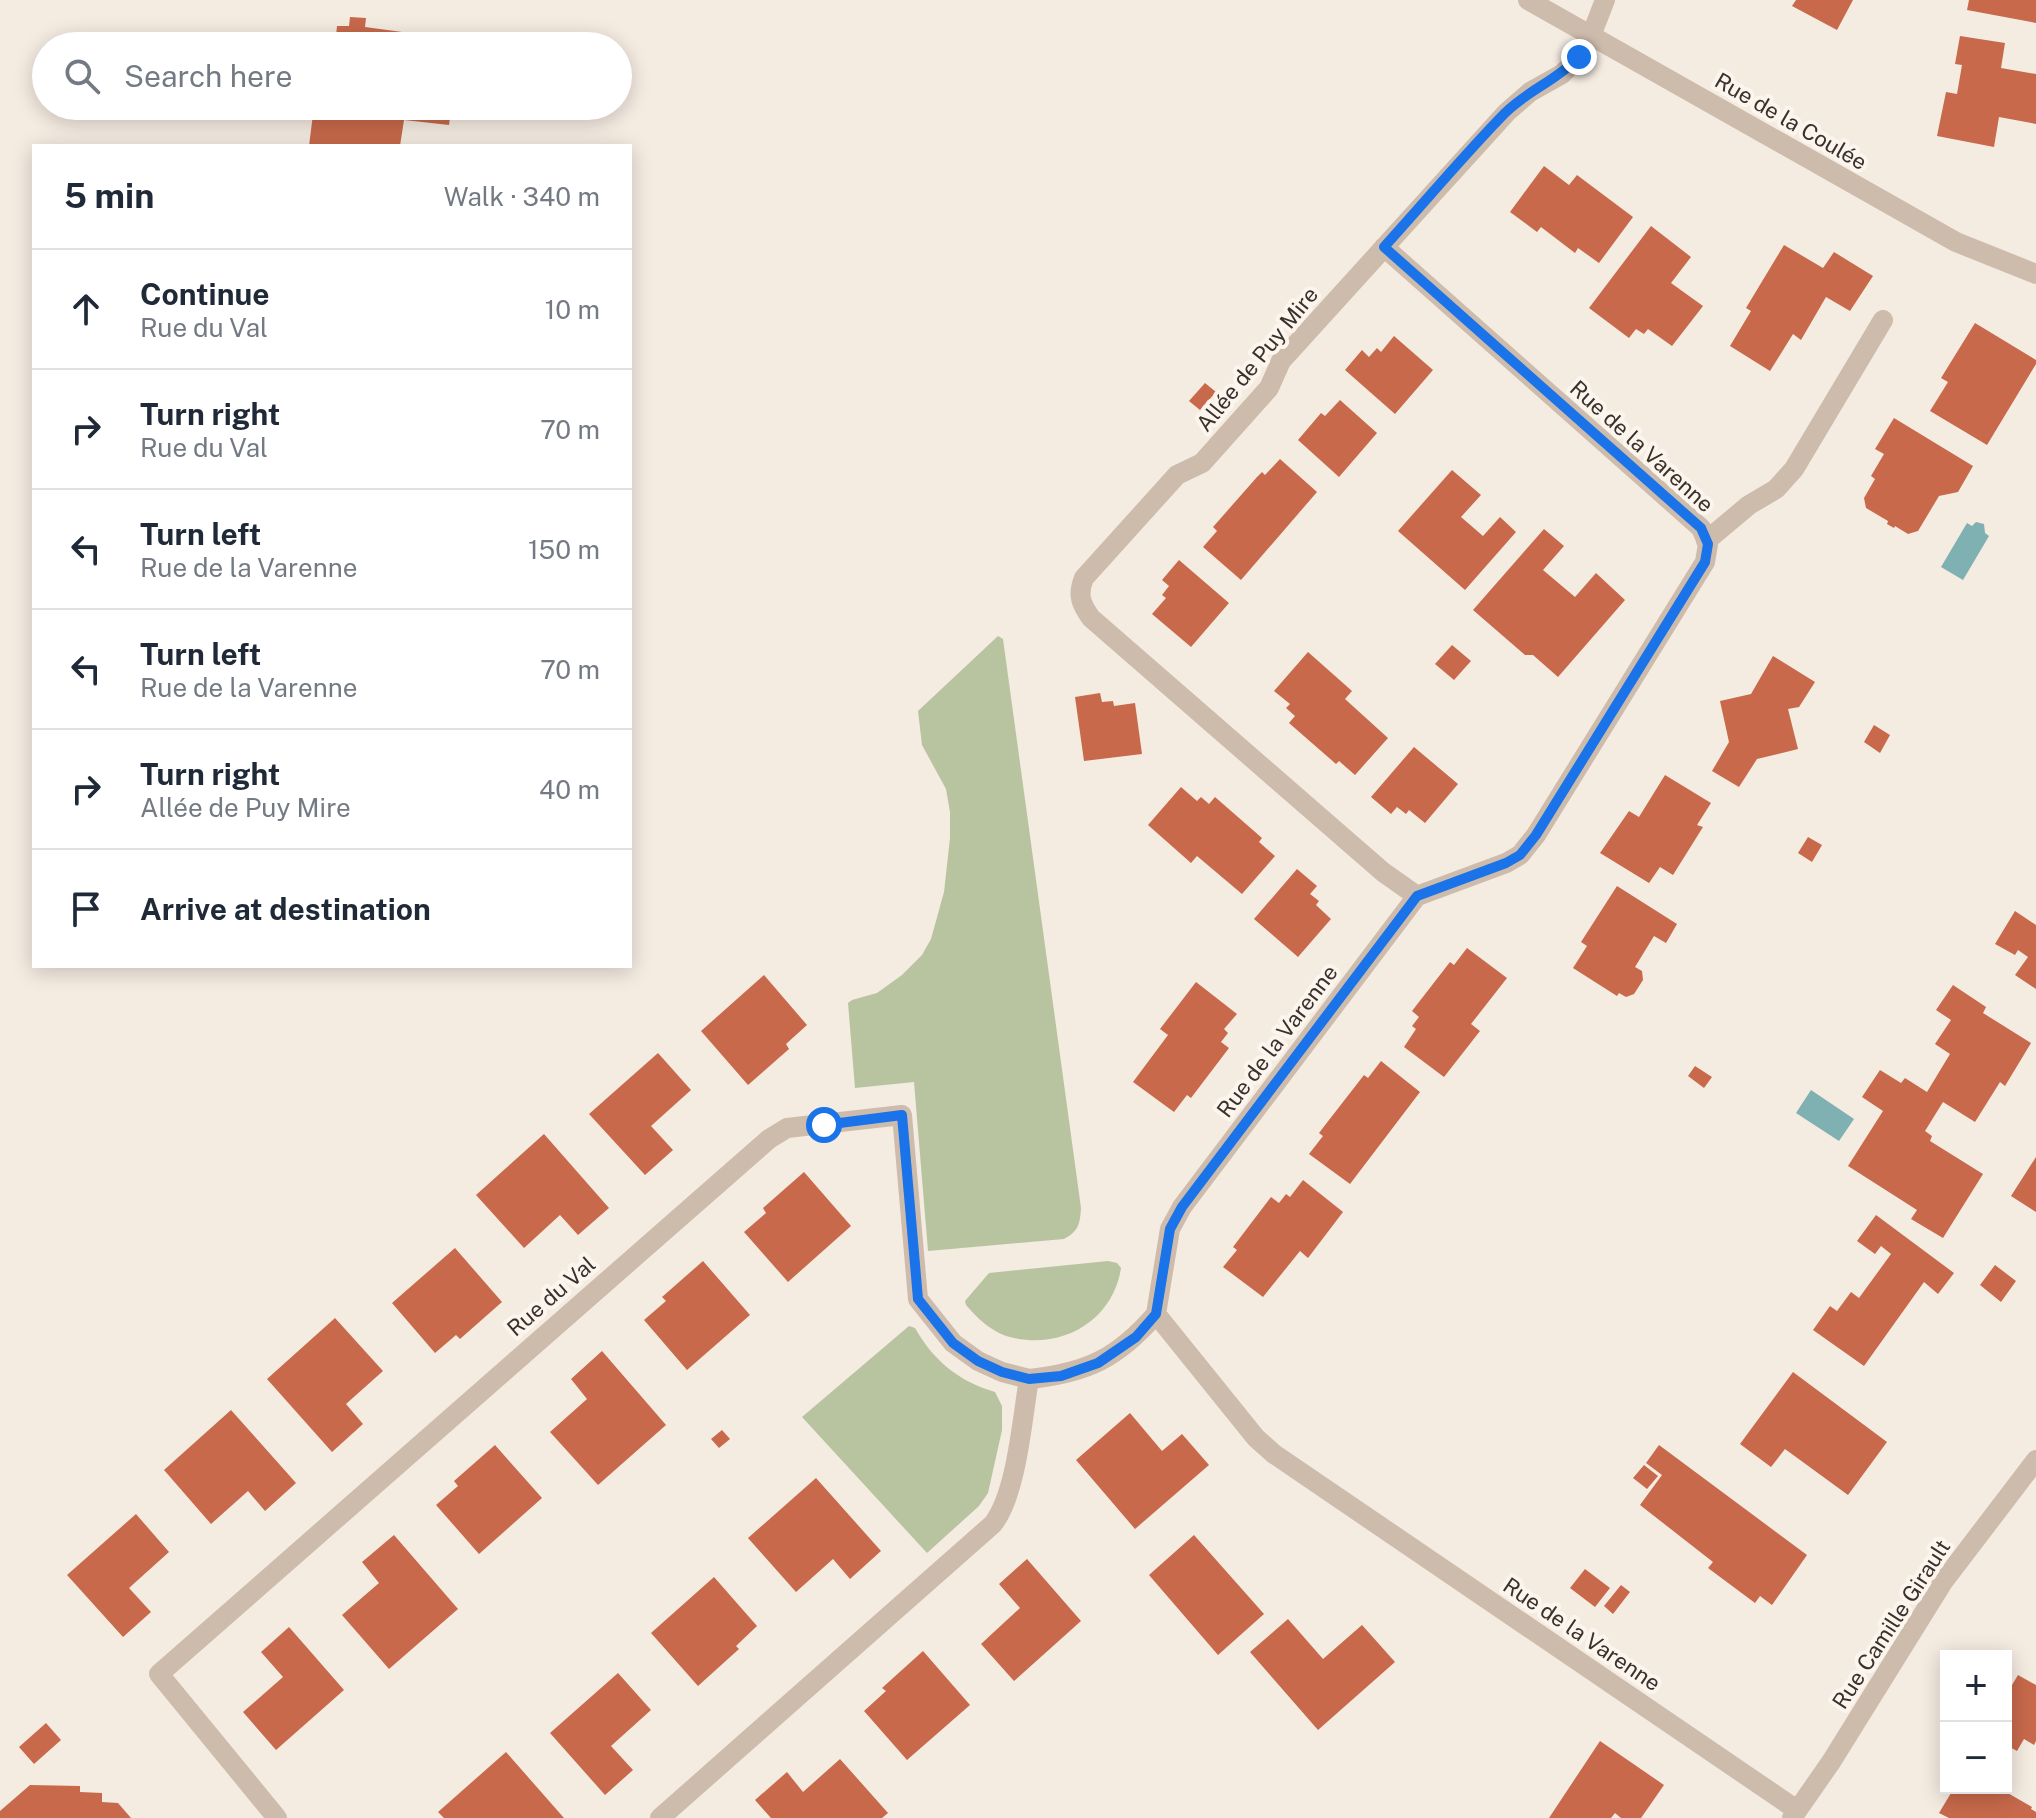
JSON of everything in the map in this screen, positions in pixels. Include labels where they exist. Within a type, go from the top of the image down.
[{"type":"street","name":"Rue de la Coulée","points":[[1528,0],[1956,242],[2036,274]]},
{"type":"street","name":"Allée de Puy Mire","points":[[1417,896],[1383,872],[1091,618],[1081,604],[1080,588],[1084,578],[1177,475],[1202,463],[1269,388],[1281,361],[1507,112],[1530,92],[1562,74],[1579,57],[1605,0]]},
{"type":"street","name":"Rue de la Varenne","points":[[1384,247],[1701,528],[1708,544],[1705,562],[1536,835],[1520,855],[1417,896],[1182,1207],[1170,1229],[1156,1314],[1256,1438],[1274,1454],[1795,1814]]},
{"type":"street","points":[[1706,541],[1749,505],[1776,489],[1794,469],[1883,320]]},
{"type":"street","name":"Rue du Val","points":[[277,1818],[159,1674],[769,1139],[787,1128],[902,1115],[918,1299],[953,1343],[978,1361],[1029,1379],[1061,1376],[1098,1363],[1136,1337],[1156,1314]]},
{"type":"street","points":[[660,1818],[993,1524],[1002,1511],[1009,1491],[1029,1379]]},
{"type":"street","name":"Rue Camille Girault","points":[[1795,1814],[1943,1582],[2036,1460]]},
{"type":"green space","points":[[998,636],[1003,639],[1081,1213],[1076,1230],[1064,1239],[928,1251],[914,1082],[855,1088],[848,1003],[877,993],[902,975],[922,955],[931,939],[944,892],[950,812],[946,789],[922,745],[918,711]]},
{"type":"green space","points":[[1108,1261],[1117,1263],[1121,1268],[1107,1304],[1095,1317],[1064,1336],[1026,1340],[1006,1336],[984,1323],[966,1305],[965,1301],[989,1273]]},
{"type":"green space","points":[[909,1326],[915,1328],[930,1350],[948,1368],[958,1376],[995,1392],[1002,1406],[1002,1430],[988,1493],[979,1506],[927,1553],[802,1417]]},
{"type":"water","points":[[1976,522],[1984,524],[1985,533],[1989,536],[1963,580],[1941,567],[1967,523],[1972,526]]},
{"type":"water","points":[[1811,1090],[1854,1119],[1839,1141],[1796,1113]]},
{"type":"building","points":[[1796,0],[1853,0],[1837,30],[1792,6]]},
{"type":"building","points":[[1969,0],[2036,0],[2036,23],[1967,10]]},
{"type":"building","points":[[350,17],[366,18],[365,27],[402,32],[336,32],[337,26],[349,26]]},
{"type":"building","points":[[1960,36],[2005,43],[2001,68],[2036,74],[2036,124],[1999,117],[1994,147],[1937,136],[1946,92],[1957,94],[1962,65],[1955,64]]},
{"type":"building","points":[[312,120],[404,120],[400,144],[309,144]]},
{"type":"building","points":[[404,120],[450,120],[449,125]]},
{"type":"building","points":[[1544,166],[1569,185],[1577,175],[1633,217],[1599,263],[1578,248],[1575,253],[1541,227],[1537,232],[1510,212]]},
{"type":"building","points":[[1651,226],[1691,257],[1671,283],[1703,306],[1672,346],[1648,329],[1644,334],[1636,329],[1629,338],[1589,308]]},
{"type":"building","points":[[1784,245],[1823,268],[1834,252],[1873,276],[1850,311],[1826,297],[1801,340],[1793,334],[1770,371],[1730,346],[1751,311],[1746,308]]},
{"type":"building","points":[[1975,323],[2036,360],[1987,445],[1930,411],[1948,382],[1941,378]]},
{"type":"building","points":[[1394,336],[1433,370],[1395,414],[1345,370],[1362,350],[1369,357],[1377,348],[1381,352]]},
{"type":"building","points":[[1205,383],[1216,392],[1200,410],[1189,401]]},
{"type":"building","points":[[1340,400],[1377,433],[1339,477],[1298,440],[1321,413],[1325,416]]},
{"type":"building","points":[[1894,418],[1973,466],[1958,492],[1939,496],[1918,531],[1908,534],[1887,524],[1888,521],[1866,508],[1864,498],[1875,479],[1871,476],[1884,454],[1875,449]]},
{"type":"building","points":[[1280,459],[1317,492],[1241,580],[1203,547],[1217,531],[1213,527],[1257,477],[1262,472],[1265,475]]},
{"type":"building","points":[[1452,470],[1481,495],[1461,517],[1483,536],[1500,517],[1516,532],[1465,590],[1398,531]]},
{"type":"building","points":[[1544,529],[1564,546],[1543,570],[1575,597],[1596,573],[1625,600],[1558,677],[1533,655],[1525,655],[1473,610]]},
{"type":"building","points":[[1179,560],[1229,603],[1191,647],[1152,614],[1166,598],[1162,595],[1169,586],[1162,580]]},
{"type":"building","points":[[1452,645],[1471,661],[1454,680],[1435,664]]},
{"type":"building","points":[[1308,652],[1352,691],[1345,699],[1388,738],[1355,775],[1339,761],[1336,764],[1289,723],[1295,716],[1286,708],[1290,704],[1274,691]]},
{"type":"building","points":[[1773,656],[1815,682],[1799,707],[1788,709],[1798,749],[1757,759],[1739,787],[1712,771],[1729,742],[1720,701],[1751,694]]},
{"type":"building","points":[[1100,693],[1102,702],[1113,701],[1114,706],[1135,703],[1142,754],[1084,761],[1075,697]]},
{"type":"building","points":[[1874,725],[1890,735],[1880,753],[1864,742]]},
{"type":"building","points":[[1414,747],[1458,784],[1425,823],[1409,810],[1406,814],[1397,807],[1391,814],[1371,797]]},
{"type":"building","points":[[1665,775],[1711,803],[1697,825],[1703,827],[1673,875],[1660,867],[1649,883],[1600,853],[1629,811],[1639,817]]},
{"type":"building","points":[[1181,787],[1197,801],[1201,797],[1209,804],[1215,797],[1262,838],[1259,842],[1275,856],[1242,894],[1197,856],[1191,863],[1148,825]]},
{"type":"building","points":[[1808,837],[1822,845],[1812,862],[1798,853]]},
{"type":"building","points":[[1297,869],[1317,886],[1310,894],[1319,901],[1316,905],[1331,919],[1298,957],[1254,919]]},
{"type":"building","points":[[1617,886],[1677,924],[1666,943],[1654,936],[1635,967],[1642,971],[1643,980],[1634,994],[1626,997],[1619,993],[1617,996],[1573,968],[1587,946],[1581,942]]},
{"type":"building","points":[[2015,911],[2036,925],[2036,989],[2015,975],[2028,957],[2018,950],[2015,955],[1995,944]]},
{"type":"building","points":[[1467,948],[1507,978],[1471,1024],[1480,1031],[1444,1077],[1404,1047],[1416,1029],[1412,1026],[1419,1017],[1412,1011],[1450,962],[1454,965]]},
{"type":"building","points":[[764,975],[807,1025],[786,1044],[789,1049],[748,1085],[701,1031]]},
{"type":"building","points":[[1196,982],[1237,1014],[1224,1029],[1228,1033],[1221,1042],[1229,1048],[1191,1098],[1187,1095],[1174,1112],[1133,1082],[1168,1035],[1160,1029]]},
{"type":"building","points":[[1953,985],[1986,1007],[1983,1013],[2031,1043],[2005,1086],[2000,1082],[1975,1122],[1943,1102],[1925,1131],[1932,1136],[1930,1141],[1983,1174],[1943,1238],[1911,1219],[1917,1210],[1848,1166],[1883,1111],[1862,1097],[1880,1070],[1901,1083],[1905,1078],[1927,1092],[1950,1054],[1935,1044],[1951,1020],[1936,1010]]},
{"type":"building","points":[[658,1053],[691,1090],[651,1126],[673,1150],[645,1175],[589,1114]]},
{"type":"building","points":[[1381,1061],[1420,1092],[1350,1184],[1309,1154],[1323,1136],[1319,1133],[1329,1120],[1364,1075],[1368,1078]]},
{"type":"building","points":[[1695,1066],[1712,1077],[1704,1088],[1688,1076]]},
{"type":"building","points":[[544,1134],[609,1208],[578,1235],[560,1215],[524,1248],[476,1195]]},
{"type":"building","points":[[2036,1157],[2036,1212],[2011,1196]]},
{"type":"building","points":[[804,1172],[851,1226],[788,1282],[744,1232],[766,1213],[763,1208]]},
{"type":"building","points":[[1303,1180],[1343,1212],[1308,1258],[1300,1251],[1263,1297],[1223,1267],[1237,1250],[1233,1247],[1271,1197],[1279,1203],[1286,1194],[1290,1197]]},
{"type":"building","points":[[1876,1215],[1954,1273],[1938,1294],[1924,1282],[1864,1366],[1813,1330],[1830,1306],[1837,1311],[1851,1292],[1859,1298],[1891,1254],[1881,1246],[1875,1254],[1857,1241]]},
{"type":"building","points":[[455,1248],[502,1302],[460,1339],[456,1335],[435,1353],[392,1303]]},
{"type":"building","points":[[703,1261],[750,1315],[687,1370],[644,1320],[666,1301],[662,1297]]},
{"type":"building","points":[[1995,1265],[2016,1281],[2001,1302],[1980,1285]]},
{"type":"building","points":[[335,1318],[383,1371],[346,1404],[363,1424],[332,1452],[267,1379]]},
{"type":"building","points":[[602,1351],[666,1425],[598,1485],[550,1432],[587,1399],[571,1379]]},
{"type":"building","points":[[1793,1372],[1887,1442],[1848,1495],[1785,1449],[1771,1467],[1740,1444]]},
{"type":"building","points":[[231,1410],[296,1483],[265,1511],[248,1491],[211,1524],[164,1470]]},
{"type":"building","points":[[1130,1413],[1162,1451],[1182,1434],[1209,1465],[1135,1529],[1076,1460]]},
{"type":"building","points":[[722,1430],[730,1439],[719,1448],[711,1439]]},
{"type":"building","points":[[495,1445],[542,1498],[479,1554],[436,1505],[458,1486],[454,1481]]},
{"type":"building","points":[[1659,1445],[1807,1555],[1772,1605],[1760,1596],[1755,1603],[1708,1568],[1713,1562],[1640,1505],[1662,1475],[1646,1463]]},
{"type":"building","points":[[1644,1465],[1658,1476],[1647,1489],[1633,1478]]},
{"type":"building","points":[[816,1478],[881,1551],[850,1579],[833,1559],[796,1592],[748,1538]]},
{"type":"building","points":[[136,1514],[169,1552],[129,1588],[151,1612],[123,1637],[67,1575]]},
{"type":"building","points":[[394,1535],[458,1609],[389,1669],[342,1615],[379,1583],[362,1562]]},
{"type":"building","points":[[1194,1535],[1264,1614],[1218,1655],[1149,1575]]},
{"type":"building","points":[[1027,1559],[1081,1621],[1014,1681],[981,1644],[1020,1608],[999,1584]]},
{"type":"building","points":[[1585,1569],[1610,1588],[1595,1607],[1570,1588]]},
{"type":"building","points":[[714,1577],[757,1626],[736,1646],[739,1649],[698,1686],[651,1633]]},
{"type":"building","points":[[1621,1585],[1630,1592],[1613,1614],[1604,1606]]},
{"type":"building","points":[[1288,1619],[1323,1659],[1362,1625],[1395,1662],[1318,1730],[1250,1652]]},
{"type":"building","points":[[289,1627],[344,1690],[276,1750],[243,1712],[283,1677],[261,1652]]},
{"type":"building","points":[[923,1651],[970,1705],[907,1760],[864,1711],[886,1691],[882,1688]]},
{"type":"building","points":[[618,1673],[651,1710],[611,1746],[633,1770],[605,1795],[550,1733]]},
{"type":"building","points":[[2018,1675],[2036,1685],[2036,1741],[2034,1745],[2024,1739],[2017,1751],[2012,1748],[2012,1685]]},
{"type":"building","points":[[46,1723],[61,1740],[34,1764],[19,1747]]},
{"type":"building","points":[[1600,1741],[1664,1785],[1641,1818],[1621,1818],[1615,1813],[1611,1818],[1549,1818]]},
{"type":"building","points":[[506,1752],[564,1818],[444,1818],[438,1812]]},
{"type":"building","points":[[840,1759],[888,1813],[882,1818],[771,1818],[755,1800],[787,1772],[803,1792]]},
{"type":"building","points":[[30,1785],[80,1786],[80,1792],[102,1793],[102,1802],[118,1803],[131,1818],[0,1818],[0,1811]]},
{"type":"building","points":[[1950,1794],[2009,1794],[2032,1807],[2036,1818],[1949,1818],[1939,1813]]},
{"type":"route","points":[[824,1125],[902,1115],[918,1299],[953,1343],[978,1361],[1029,1379],[1061,1376],[1098,1363],[1136,1337],[1156,1314],[1170,1229],[1182,1207],[1417,896],[1506,863],[1520,855],[1536,835],[1705,562],[1708,544],[1701,528],[1384,247],[1507,112],[1530,92],[1562,74],[1579,57]]}]
